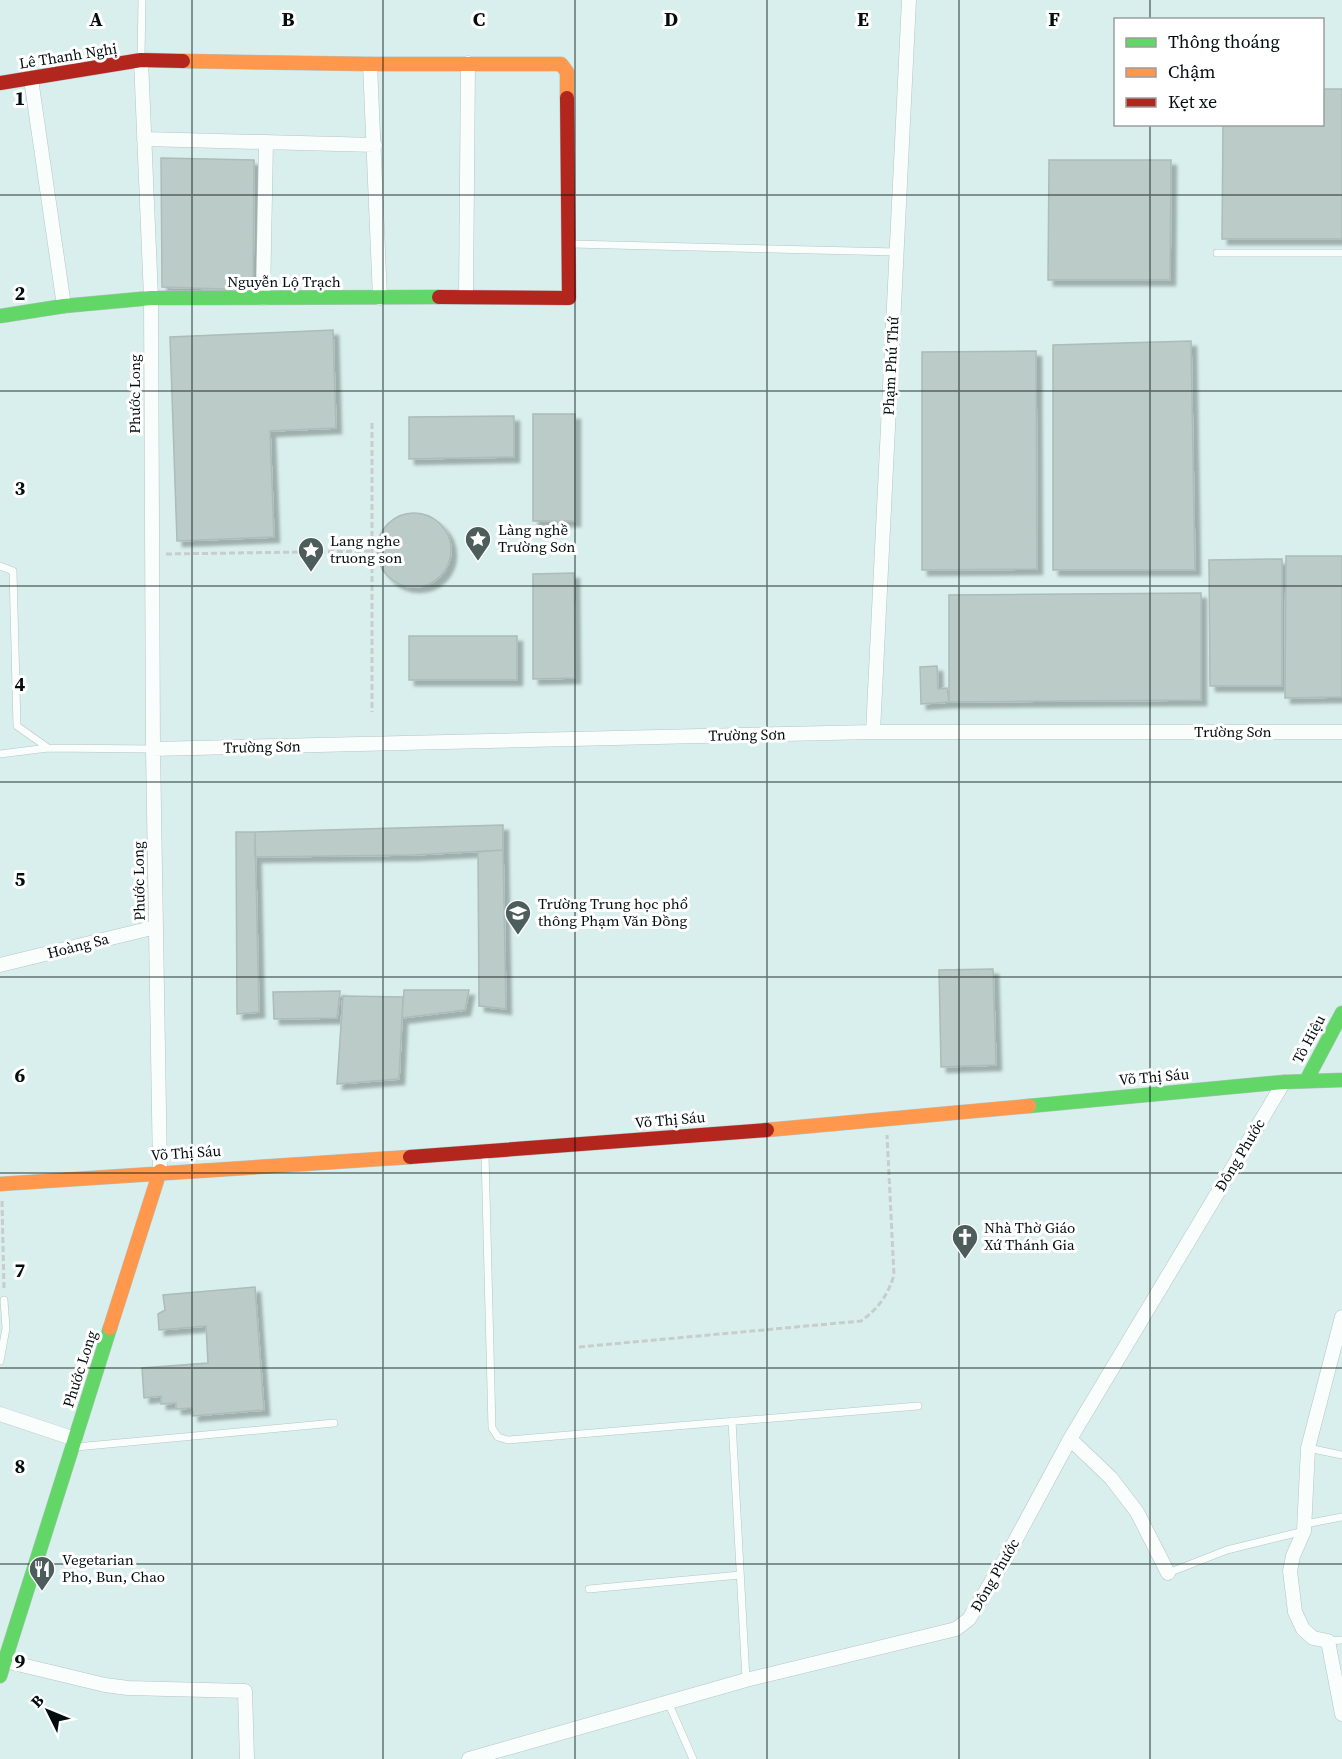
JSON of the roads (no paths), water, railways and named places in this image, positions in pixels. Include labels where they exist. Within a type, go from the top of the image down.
[{"type":"main road","name":"Lê Thanh Nghị","points":[[0,83],[141,60],[370,64],[561,64],[567,72],[569,244]]},
{"type":"main road","name":"Nguyễn Lộ Trạch","points":[[0,316],[64,306],[151,298],[569,298],[569,244]]},
{"type":"main road","name":"Tô Hiệu","points":[[1306,1081],[1342,1013]]},
{"type":"main road","name":"Võ Thị Sáu","points":[[1,1184],[160,1171],[485,1151],[887,1119],[1284,1082],[1342,1080]]},
{"type":"main road","name":"Phước Long","points":[[0,1676],[160,1171]]},
{"type":"street","name":"Phạm Phú Thứ","points":[[873,732],[909,0]]},
{"type":"street","name":"Phước Long","points":[[141,60],[151,298],[153,749],[160,1171]]},
{"type":"street","points":[[466,297],[468,63]]},
{"type":"street","points":[[370,64],[380,298]]},
{"type":"street","points":[[31,79],[64,306]]},
{"type":"street","points":[[144,139],[375,145]]},
{"type":"street","points":[[263,298],[266,142]]},
{"type":"street","name":"Trường Sơn","points":[[153,749],[873,732],[1342,732]]},
{"type":"street","name":"Hoàng Sa","points":[[0,965],[156,927]]},
{"type":"street","name":"Đông Phước","points":[[469,1759],[746,1680],[956,1629],[969,1619],[1008,1554],[1070,1439],[1284,1082]]},
{"type":"street","points":[[1341,1327],[1308,1448],[1305,1527],[1293,1556],[1290,1571],[1295,1612],[1304,1629],[1313,1638],[1335,1641],[1342,1714]]},
{"type":"street","points":[[0,1414],[74,1443]]},
{"type":"street","points":[[1070,1439],[1111,1478],[1137,1512],[1168,1573]]},
{"type":"street","points":[[5,1661],[105,1685],[128,1688],[245,1691],[247,1759]]},
{"type":"lane","points":[[141,60],[142,0]]},
{"type":"lane","points":[[569,244],[897,252]]},
{"type":"lane","points":[[1217,253],[1342,253]]},
{"type":"lane","points":[[0,566],[13,572],[17,726],[48,748]]},
{"type":"lane","points":[[0,754],[48,748],[153,749]]},
{"type":"lane","points":[[485,1151],[492,1428],[498,1437],[508,1440],[918,1406]]},
{"type":"lane","points":[[0,1361],[6,1328],[4,1300]]},
{"type":"lane","points":[[732,1421],[746,1680]]},
{"type":"lane","points":[[74,1443],[334,1423]]},
{"type":"lane","points":[[1308,1448],[1342,1455]]},
{"type":"lane","points":[[1168,1573],[1227,1550],[1342,1517]]},
{"type":"lane","points":[[589,1589],[740,1575]]},
{"type":"lane","points":[[668,1702],[693,1759]]},
{"type":"place","name":"Làng nghề Trường Sơn","points":[[478,562]]},
{"type":"place","name":"Lang nghe truong son","points":[[311,573]]},
{"type":"place","name":"Trường Trung học phổ thông Phạm Văn Đồng","points":[[518,936]]},
{"type":"place","name":"Nhà Thờ Giáo Xứ Thánh Gia","points":[[965,1260]]},
{"type":"place","name":"Vegetarian Pho, Bun, Chao","points":[[42,1592]]}]
